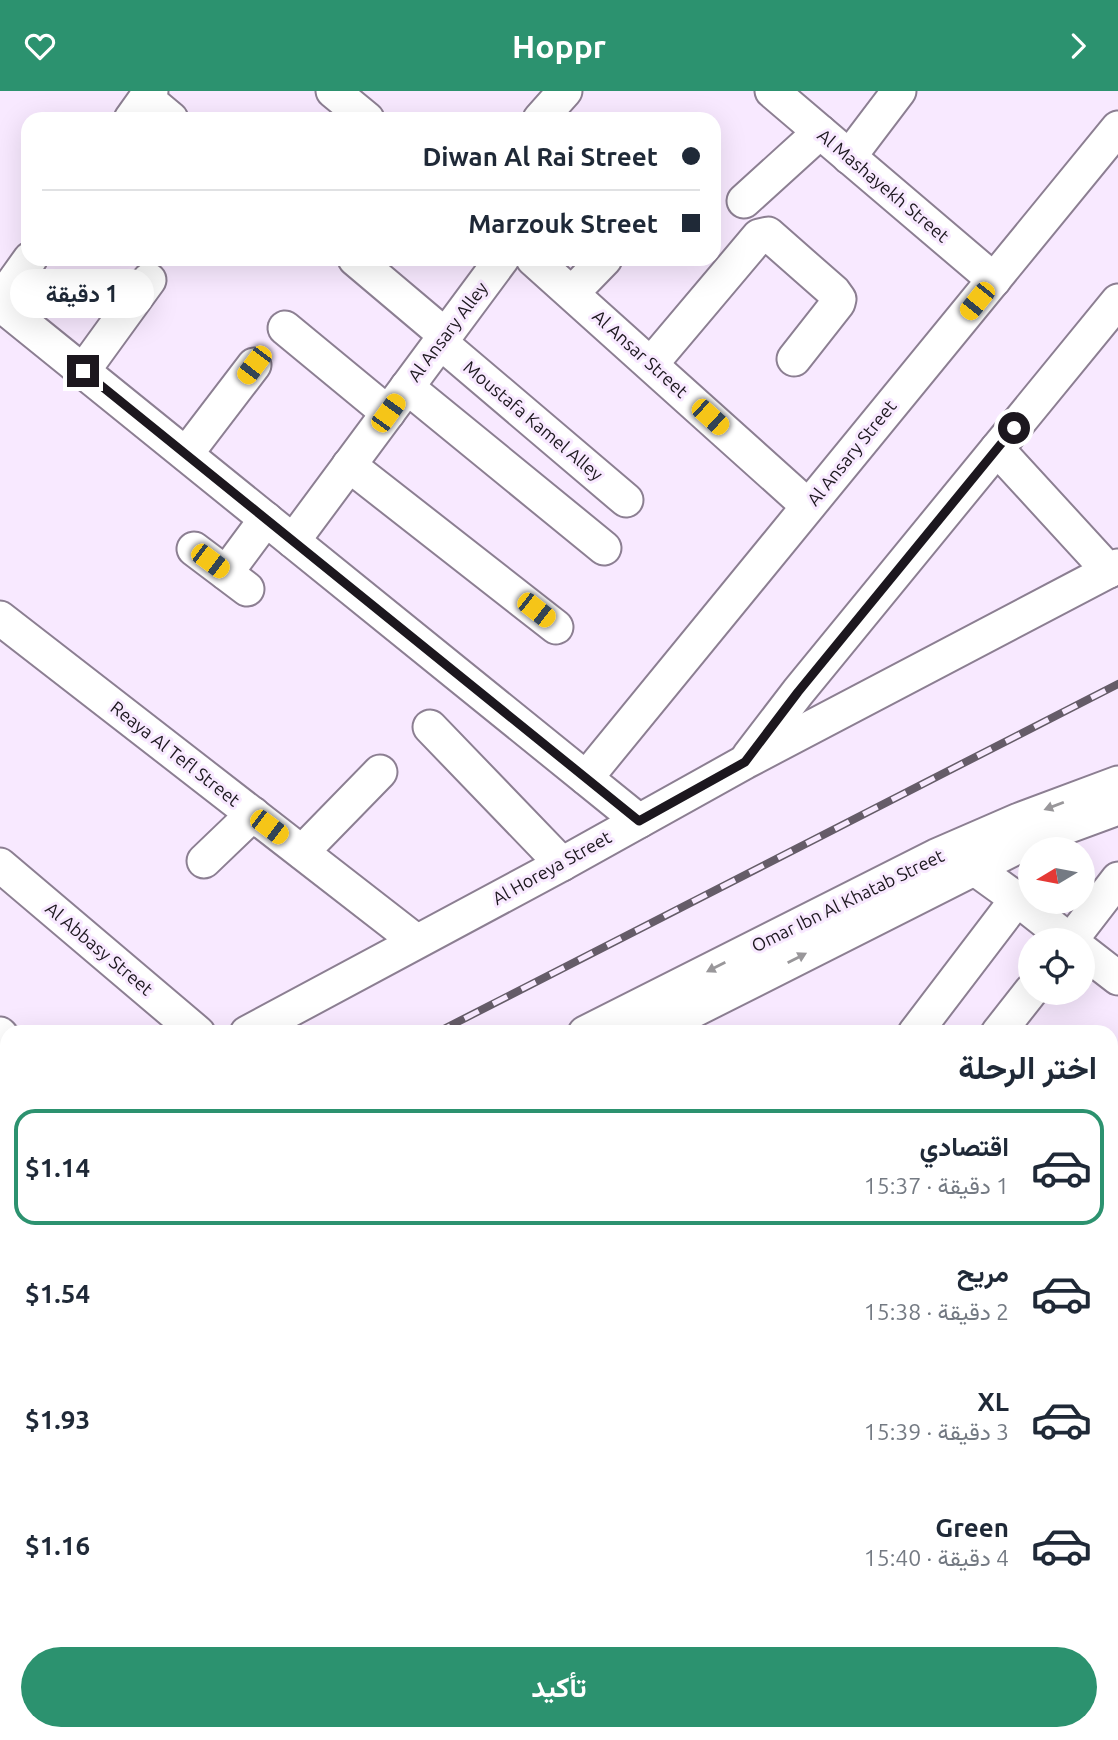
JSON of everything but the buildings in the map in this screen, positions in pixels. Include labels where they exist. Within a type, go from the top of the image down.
[{"type":"street","points":[[333,91],[358,112]]},
{"type":"street","points":[[546,112],[565,91]]},
{"type":"street","points":[[849,157],[899,91]]},
{"type":"street","name":"Al Mashayekh Street","points":[[788,96],[820,132],[993,280]]},
{"type":"street","name":"Al Ansary Street","points":[[586,778],[1118,128]]},
{"type":"street","points":[[744,201],[820,132]]},
{"type":"street","points":[[651,364],[759,236],[768,234],[839,299],[794,359]]},
{"type":"street","points":[[25,266],[0,302],[639,821]]},
{"type":"street","name":"Moustafa Kamel Alley","points":[[363,266],[626,500]]},
{"type":"street","name":"Al Ansary Alley","points":[[293,541],[497,266]]},
{"type":"street","name":"Al Ansar Street","points":[[541,266],[808,506]]},
{"type":"street","points":[[572,293],[598,266]]},
{"type":"street","points":[[83,371],[149,280]]},
{"type":"street","points":[[745,762],[798,692],[1118,301]]},
{"type":"street","points":[[285,328],[398,400],[604,548]]},
{"type":"street","points":[[186,454],[254,365]]},
{"type":"street","points":[[997,449],[1113,568]]},
{"type":"street","points":[[349,465],[556,627]]},
{"type":"street","points":[[194,549],[236,581],[266,519]]},
{"type":"street","name":"Al Horeya Street","points":[[262,1025],[562,864],[745,762],[1113,568]]},
{"type":"street","name":"Reaya Al Tefl Street","points":[[0,618],[416,941]]},
{"type":"street","points":[[430,727],[562,864]]},
{"type":"street","points":[[302,852],[380,772]]},
{"type":"street","name":"Omar Ibn Al Khatab Street","points":[[601,1025],[936,856],[1018,820],[1118,783]]},
{"type":"street","name":"Omar Ibn Al Khatab Street","points":[[665,1025],[1031,840],[1118,808]]},
{"type":"street","points":[[204,861],[253,814]]},
{"type":"street","name":"Al Abbasy Street","points":[[0,865],[189,1025]]},
{"type":"street","points":[[974,868],[1054,928]]},
{"type":"street","points":[[1079,928],[1118,879]]},
{"type":"street","points":[[921,1025],[1017,899]]},
{"type":"street","points":[[1095,960],[1118,978]]},
{"type":"street","points":[[697,1025],[714,1000]]},
{"type":"street","points":[[1004,1025],[1020,1005]]},
{"type":"railway","points":[[452,1025],[1118,684]]},
{"type":"route","points":[[83,371],[639,821],[745,762],[798,692],[1014,428]]}]
